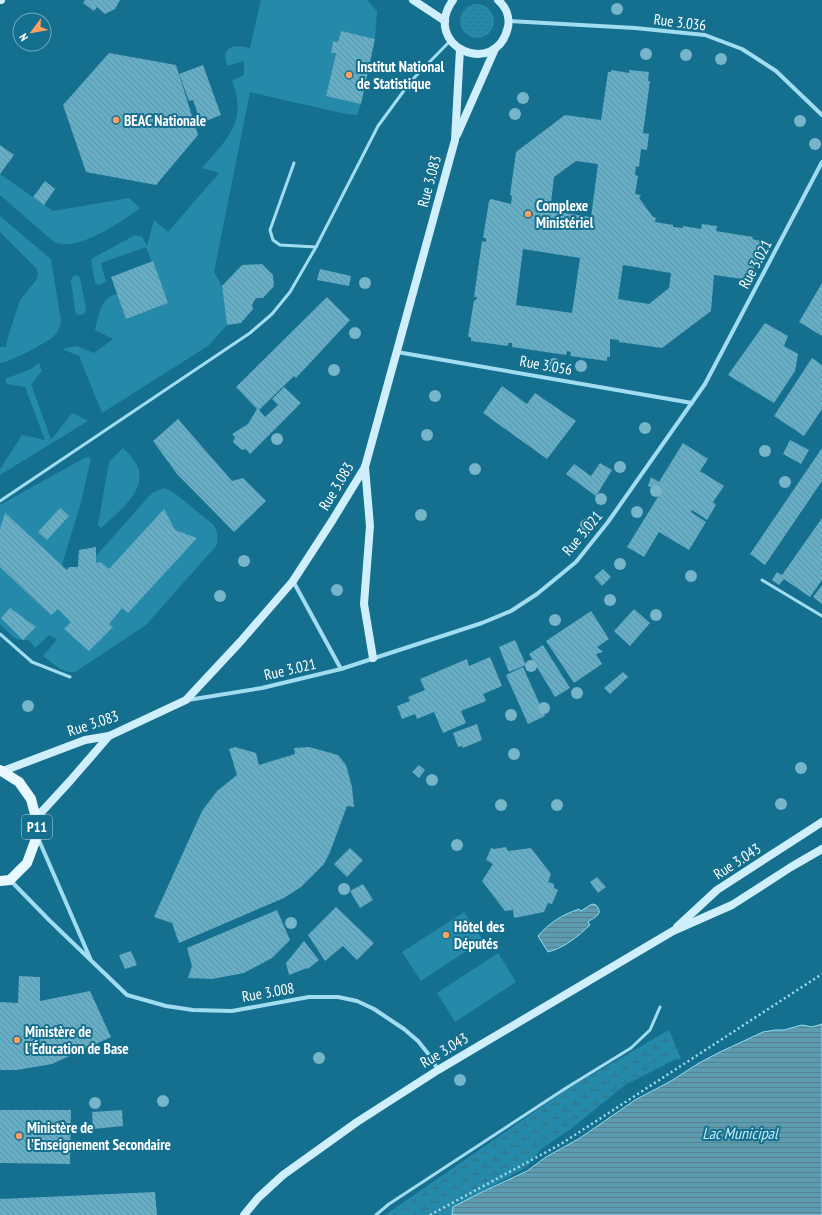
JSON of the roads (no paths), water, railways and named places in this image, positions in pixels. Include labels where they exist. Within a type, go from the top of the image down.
[{"type":"main road","points":[[413,0],[445,21]]},
{"type":"main road","points":[[453,0],[447,10],[445,21],[446,31],[450,40],[460,49],[471,54],[484,54],[495,49]]},
{"type":"main road","points":[[455,140],[495,49],[506,37],[509,21],[504,6],[498,0]]},
{"type":"main road","name":"Rue 3.083","points":[[1,770],[85,740],[109,736],[186,700],[241,641],[293,581],[332,521],[365,467],[455,140],[460,49]]},
{"type":"main road","points":[[365,467],[370,526],[364,604],[373,658]]},
{"type":"main road","points":[[36,818],[109,736]]},
{"type":"main road","name":"P11","points":[[1,770],[19,782],[31,799],[36,818],[37,836],[27,863],[5,881]]},
{"type":"main road","name":"Rue 3.043","points":[[673,931],[718,890],[822,822]]},
{"type":"main road","name":"Rue 3.043","points":[[244,1215],[258,1198],[283,1175],[357,1122],[438,1070],[673,931],[732,905],[822,849]]},
{"type":"street","name":"Rue 3.036","points":[[509,21],[635,28],[705,36],[742,50],[776,71],[822,115]]},
{"type":"street","name":"Rue 3.021","points":[[186,700],[262,688],[341,669],[482,623],[511,611],[537,594],[576,562],[608,522],[705,384],[822,162]]},
{"type":"street","name":"Rue 3.056","points":[[396,352],[692,403]]},
{"type":"street","points":[[293,581],[341,669]]},
{"type":"street","points":[[37,836],[91,960]]},
{"type":"street","name":"Rue 3.008","points":[[5,881],[127,995],[166,1006],[193,1010],[232,1011],[309,997],[338,997],[357,1001],[374,1009],[404,1029],[418,1041],[430,1056],[438,1070]]},
{"type":"lane","points":[[0,501],[250,333],[272,314],[290,292],[316,247],[378,126],[411,81],[450,40]]},
{"type":"lane","points":[[294,163],[270,230],[273,240],[280,245],[316,247]]},
{"type":"lane","points":[[762,580],[822,616]]},
{"type":"lane","points":[[0,634],[32,662],[70,678]]},
{"type":"lane","points":[[376,1215],[389,1204],[559,1092],[631,1048],[650,1030],[660,1007]]},
{"type":"water","points":[[592,904],[596,905],[599,913],[588,922],[590,925],[566,944],[548,952],[538,936],[562,916],[579,909],[581,911]]},
{"type":"water","name":"Lac Municipal","points":[[822,1024],[822,1215],[452,1215],[453,1207],[527,1171],[546,1157],[580,1138],[635,1100],[720,1052],[763,1032],[784,1030],[802,1025],[812,1027]]},
{"type":"place","name":"Institut National de Statistique","points":[[349,75]]},
{"type":"place","name":"BEAC Nationale","points":[[116,120]]},
{"type":"place","name":"Complexe Ministériel","points":[[528,214]]},
{"type":"place","name":"Hôtel des Députés","points":[[446,935]]},
{"type":"place","name":"Ministère de l'Éducation de Base","points":[[17,1040]]},
{"type":"place","name":"Ministère de l'Enseignement Secondaire","points":[[19,1136]]}]
